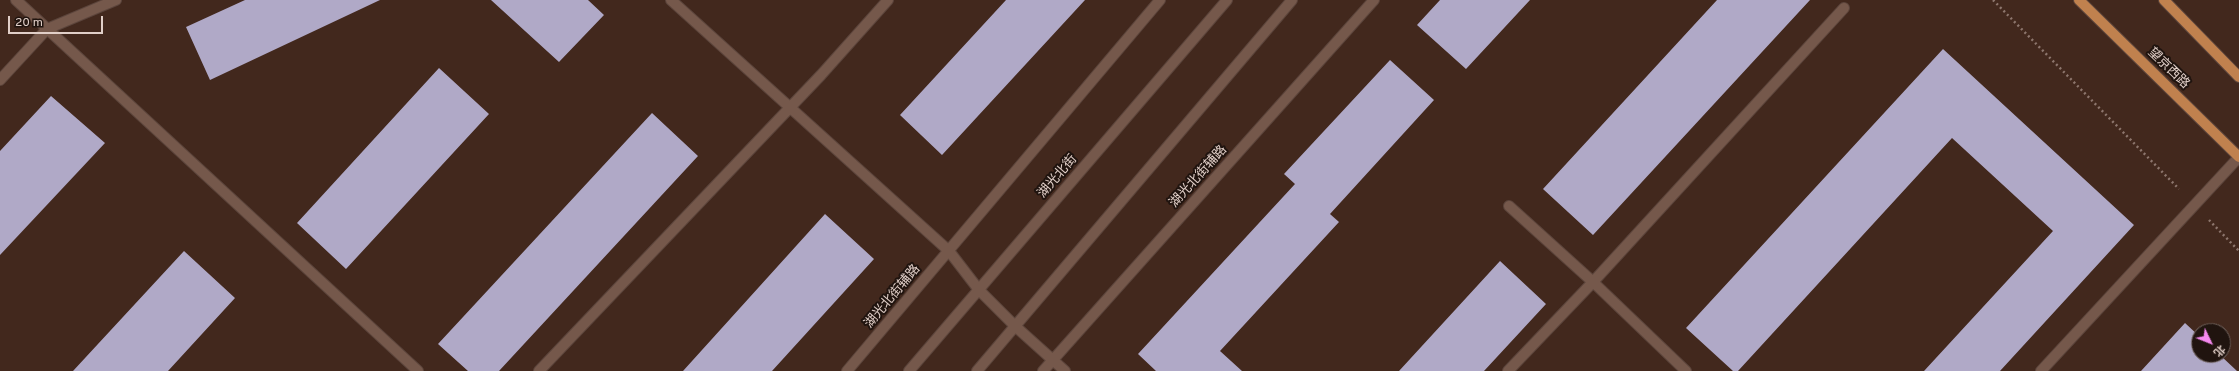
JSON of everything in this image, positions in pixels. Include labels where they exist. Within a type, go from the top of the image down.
[{"type":"main road","name":"望京西路","points":[[2079,0],[2239,157]]},
{"type":"main road","points":[[2164,0],[2239,77]]},
{"type":"street","points":[[16,0],[418,371]]},
{"type":"street","points":[[0,80],[47,29],[116,0]]},
{"type":"street","points":[[671,0],[949,251],[979,290],[1014,326],[1065,371]]},
{"type":"street","points":[[539,371],[790,108],[888,0]]},
{"type":"street","name":"湖光北街辅路","points":[[847,371],[1160,0]]},
{"type":"street","name":"湖光北街","points":[[909,371],[1227,0]]},
{"type":"street","points":[[976,371],[1292,0]]},
{"type":"street","name":"湖光北街辅路","points":[[1043,371],[1374,0]]},
{"type":"street","points":[[1508,371],[1593,282],[1844,8]]},
{"type":"street","points":[[2041,371],[2239,157]]},
{"type":"street","points":[[1510,206],[1593,282],[1686,371]]},
{"type":"path","points":[[1993,0],[2239,251]]},
{"type":"building","points":[[245,0],[380,0],[210,80],[186,27]]},
{"type":"building","points":[[491,0],[588,0],[604,15],[559,62]]},
{"type":"building","points":[[1006,0],[1085,0],[942,155],[900,115]]},
{"type":"building","points":[[1440,0],[1530,0],[1466,69],[1417,25]]},
{"type":"building","points":[[1717,0],[1810,0],[1593,235],[1543,189]]},
{"type":"building","points":[[1943,49],[2134,225],[2000,371],[1924,371],[2053,231],[1952,138],[1738,371],[1733,371],[1686,328]]},
{"type":"building","points":[[1390,60],[1434,100],[1330,214],[1339,222],[1220,351],[1242,371],[1156,371],[1138,354],[1295,184],[1284,174]]},
{"type":"building","points":[[439,68],[489,114],[346,269],[297,223]]},
{"type":"building","points":[[51,96],[105,143],[0,255],[0,151]]},
{"type":"building","points":[[652,113],[698,156],[499,371],[468,371],[438,344]]},
{"type":"building","points":[[825,214],[874,259],[772,371],[683,371]]},
{"type":"building","points":[[184,251],[235,298],[168,371],[73,371]]},
{"type":"building","points":[[1500,261],[1546,304],[1484,371],[1399,371]]},
{"type":"building","points":[[2185,323],[2191,329],[2191,363],[2228,363],[2237,371],[2141,371]]}]
